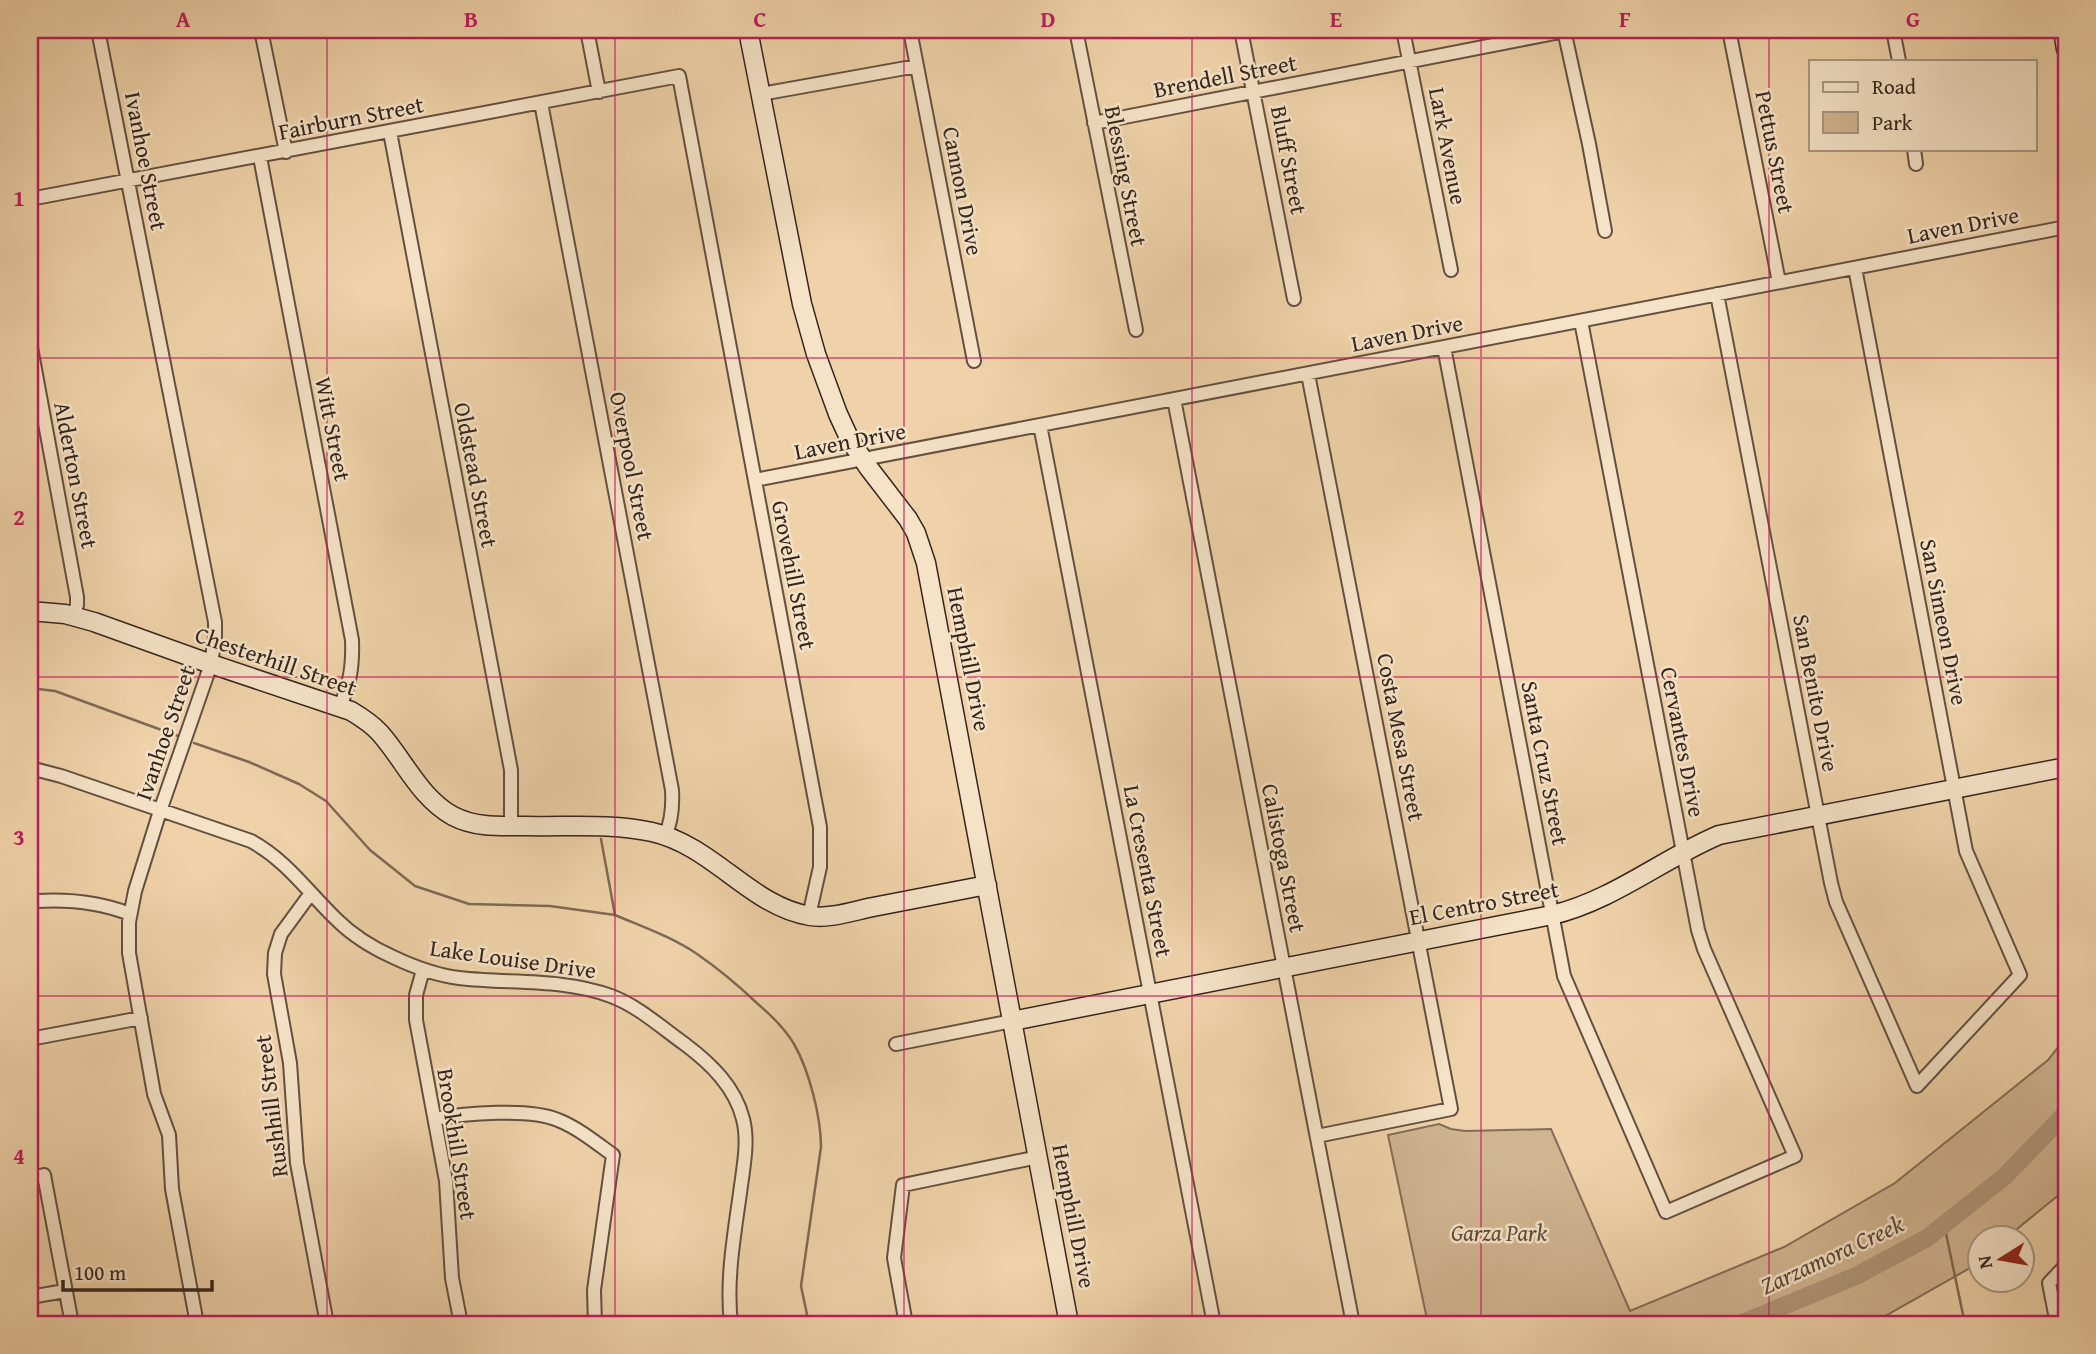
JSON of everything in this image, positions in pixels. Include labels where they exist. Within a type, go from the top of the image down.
[{"type":"street","name":"Ivanhoe Street","points":[[98,30],[215,622],[211,664],[140,873],[128,932],[129,953],[154,1094],[169,1135],[172,1189],[197,1324]]},
{"type":"street","points":[[261,30],[286,152]]},
{"type":"street","points":[[587,30],[599,92]]},
{"type":"street","name":"Hemphill Drive","points":[[748,30],[802,304],[816,354],[850,440],[908,519],[922,548],[1069,1324]]},
{"type":"street","name":"Cannon Drive","points":[[910,30],[974,361]]},
{"type":"street","name":"Blessing Street","points":[[1076,30],[1136,330]]},
{"type":"street","name":"Bluff Street","points":[[1241,30],[1294,299]]},
{"type":"street","name":"Lark Avenue","points":[[1403,30],[1451,270]]},
{"type":"street","points":[[1566,30],[1605,231]]},
{"type":"street","name":"Brendell Street","points":[[1094,123],[1566,30]]},
{"type":"street","name":"Pettus Street","points":[[1729,30],[1779,282]]},
{"type":"street","points":[[1894,30],[1899,60]]},
{"type":"street","points":[[2063,30],[2066,49]]},
{"type":"street","points":[[761,94],[917,66]]},
{"type":"street","name":"Fairburn Street","points":[[30,199],[679,76]]},
{"type":"street","name":"Grovehill Street","points":[[679,76],[820,827],[820,867],[809,915]]},
{"type":"street","name":"Overpool Street","points":[[541,103],[672,790],[671,816],[665,836]]},
{"type":"street","name":"Oldstead Street","points":[[390,132],[511,770],[511,826]]},
{"type":"street","points":[[1913,150],[1916,164]]},
{"type":"street","name":"Witt Street","points":[[260,157],[352,640],[352,673],[340,708]]},
{"type":"street","name":"Laven Drive","points":[[755,480],[2066,226]]},
{"type":"street","name":"San Simeon Drive","points":[[1855,268],[1966,851],[2020,975],[1917,1086]]},
{"type":"street","name":"San Benito Drive","points":[[1717,294],[1836,902],[1917,1086]]},
{"type":"street","name":"Cervantes Drive","points":[[1581,321],[1698,930],[1795,1156],[1665,1212]]},
{"type":"street","name":"Alderton Street","points":[[30,342],[77,597],[74,615]]},
{"type":"street","name":"Santa Cruz Street","points":[[1444,347],[1564,976],[1665,1212]]},
{"type":"street","name":"Costa Mesa Street","points":[[1308,374],[1451,1109],[1317,1136]]},
{"type":"street","name":"Calistoga Street","points":[[1174,400],[1353,1324]]},
{"type":"street","name":"La Cresenta Street","points":[[1040,425],[1214,1324]]},
{"type":"street","name":"Chesterhill Street","points":[[30,611],[74,615],[351,711],[380,733],[427,795],[452,815],[475,824],[612,827],[665,836],[699,851],[767,900],[809,915],[837,914],[987,885]]},
{"type":"street","name":"Lake Louise Drive","points":[[30,768],[61,776],[251,841],[270,851],[291,870],[338,921],[391,957],[423,970],[459,978],[551,982],[614,997],[634,1008],[701,1057],[724,1080],[740,1109],[745,1135],[728,1278],[731,1324]]},
{"type":"street","name":"El Centro Street","points":[[896,1044],[1576,910],[1719,835],[2066,768]]},
{"type":"street","name":"Rushhill Street","points":[[311,893],[281,934],[275,953],[274,974],[290,1063],[297,1163],[327,1324]]},
{"type":"street","points":[[37,901],[78,900],[105,905],[130,914]]},
{"type":"street","name":"Brookhill Street","points":[[423,970],[416,995],[416,1020],[449,1204],[452,1279],[461,1324]]},
{"type":"street","points":[[30,1039],[141,1018]]},
{"type":"street","points":[[435,1119],[466,1114],[546,1116],[572,1126],[613,1155],[594,1290],[595,1324]]},
{"type":"street","points":[[906,1324],[894,1258],[903,1185],[1038,1157]]},
{"type":"street","points":[[30,1178],[44,1175],[72,1324]]},
{"type":"street","points":[[2057,1324],[2049,1283],[2066,1265]]},
{"type":"street","points":[[30,1297],[65,1291]]},
{"type":"green space","name":"Garza Park","points":[[2066,1037],[2066,1189],[2023,1224],[1966,1224],[1966,1270],[1871,1324],[1428,1324],[1388,1135],[1439,1124],[1465,1131],[1551,1129],[1630,1311],[1784,1247],[1895,1183],[2048,1060]]},
{"type":"waterway","points":[[30,688],[55,691],[178,736]]},
{"type":"waterway","points":[[194,743],[249,762],[299,784],[326,801],[370,850],[415,886],[469,904],[550,906],[615,915]]},
{"type":"waterway","points":[[601,839],[615,915],[678,942],[713,966],[773,1018],[790,1038],[799,1055],[816,1108],[821,1147],[801,1286],[809,1324]]},
{"type":"waterway","name":"Zarzamora Creek","points":[[1740,1324],[1856,1276],[1927,1238],[2004,1177],[2066,1113]]},
{"type":"waterway","points":[[1944,1224],[1965,1324]]}]
